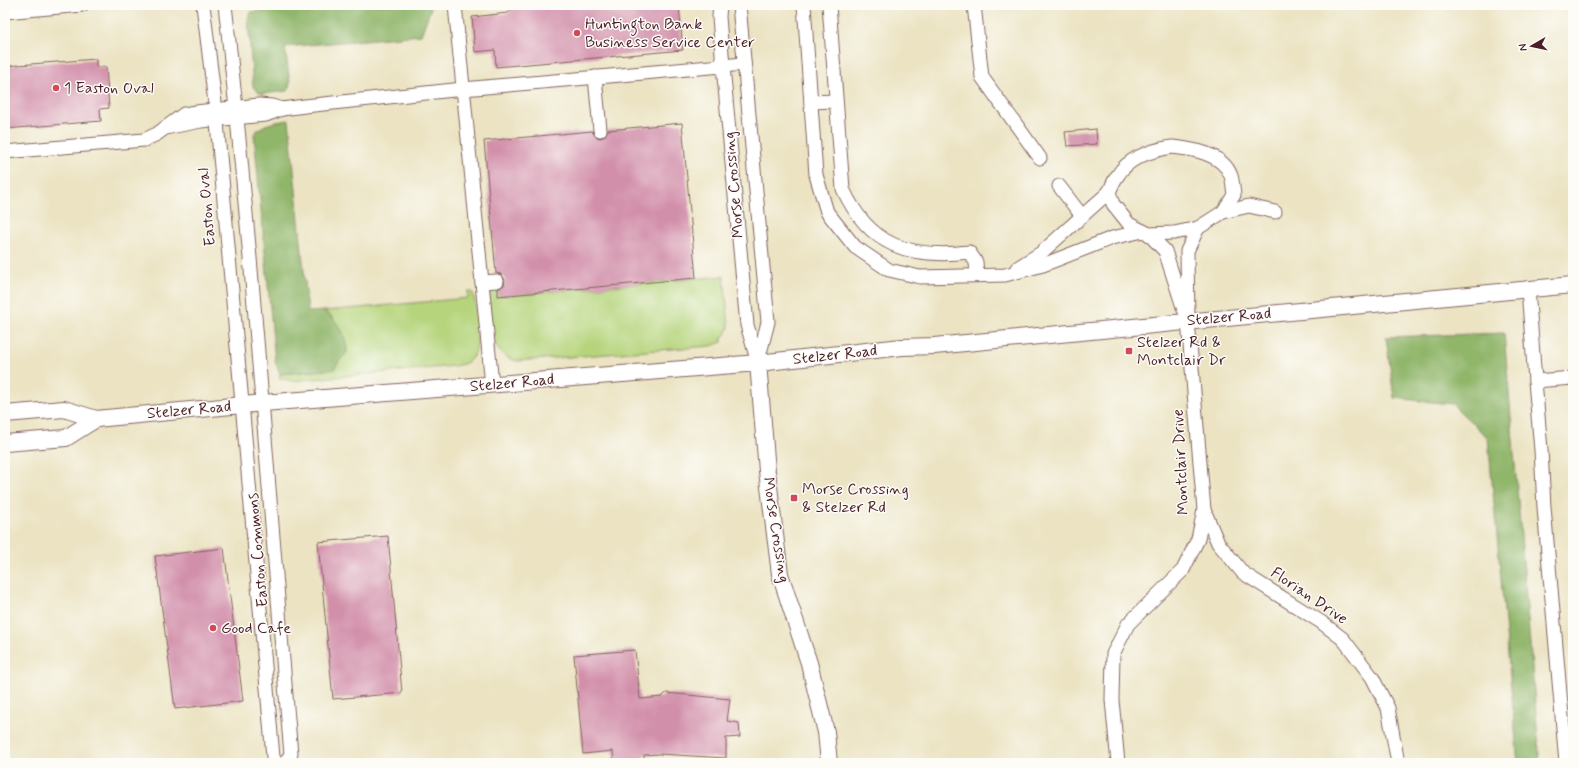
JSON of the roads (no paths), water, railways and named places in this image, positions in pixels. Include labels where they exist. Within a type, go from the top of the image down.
[{"type":"main road","name":"Stelzer Road","points":[[5,414],[64,409],[96,419],[263,403],[758,363],[902,348],[1573,285]]},
{"type":"main road","name":"Morse Crossing","points":[[758,363],[767,471],[780,574],[809,663],[826,732],[829,763]]},
{"type":"main road","name":"Stelzer Road","points":[[5,444],[66,438],[96,419]]},
{"type":"street","points":[[5,12],[82,5]]},
{"type":"street","name":"Easton Oval","points":[[203,5],[216,116],[242,405]]},
{"type":"street","points":[[225,5],[237,113],[263,403]]},
{"type":"street","points":[[455,5],[492,385]]},
{"type":"street","name":"Morse Crossing","points":[[720,5],[719,17],[723,66],[747,325],[758,363]]},
{"type":"street","name":"Morse Crossing","points":[[739,5],[768,322],[758,363]]},
{"type":"street","points":[[804,5],[816,175],[827,212],[855,247],[889,270],[920,277],[1005,275],[1043,265],[1112,238],[1146,232],[1174,233],[1198,228],[1224,212],[1249,206],[1275,212]]},
{"type":"street","points":[[829,5],[843,189],[850,203],[862,221],[877,236],[895,246],[916,252],[970,252],[976,262],[977,275]]},
{"type":"street","points":[[974,5],[982,77],[1040,158]]},
{"type":"street","points":[[5,152],[144,140],[165,128],[184,114],[196,112],[216,116],[237,113],[266,115],[282,109],[462,89],[744,64]]},
{"type":"street","points":[[595,77],[600,130]]},
{"type":"street","points":[[811,102],[836,101]]},
{"type":"street","points":[[1005,275],[1041,252],[1109,192],[1118,174],[1128,164],[1154,150],[1172,147],[1188,149],[1214,157],[1225,166],[1231,176],[1234,195],[1224,212]]},
{"type":"street","points":[[1059,186],[1082,216]]},
{"type":"street","points":[[1109,192],[1113,204],[1129,224],[1146,232],[1165,251],[1188,321]]},
{"type":"street","points":[[1188,321],[1187,251],[1198,228]]},
{"type":"street","points":[[482,282],[497,281]]},
{"type":"street","points":[[1528,289],[1542,450],[1544,507],[1566,763]]},
{"type":"street","name":"Montclair Drive","points":[[1118,763],[1112,700],[1113,654],[1128,624],[1183,570],[1198,539],[1204,510],[1188,321]]},
{"type":"street","points":[[1535,382],[1573,378]]},
{"type":"street","name":"Easton Commons","points":[[263,403],[291,754],[284,763]]},
{"type":"street","name":"Easton Commons","points":[[242,405],[273,757],[276,763]]},
{"type":"street","name":"Florian Drive","points":[[1204,510],[1218,543],[1243,573],[1321,622],[1343,639],[1372,677],[1388,708],[1398,763]]},
{"type":"place","name":"Huntington Bank Business Service Center","points":[[577,33]]},
{"type":"place","name":"1 Easton Oval","points":[[56,88]]},
{"type":"place","name":"Stelzer Rd & Montclair Dr","points":[[1129,351]]},
{"type":"place","name":"Morse Crossing & Stelzer Rd","points":[[794,498]]},
{"type":"place","name":"Good Cafe","points":[[213,628]]}]
